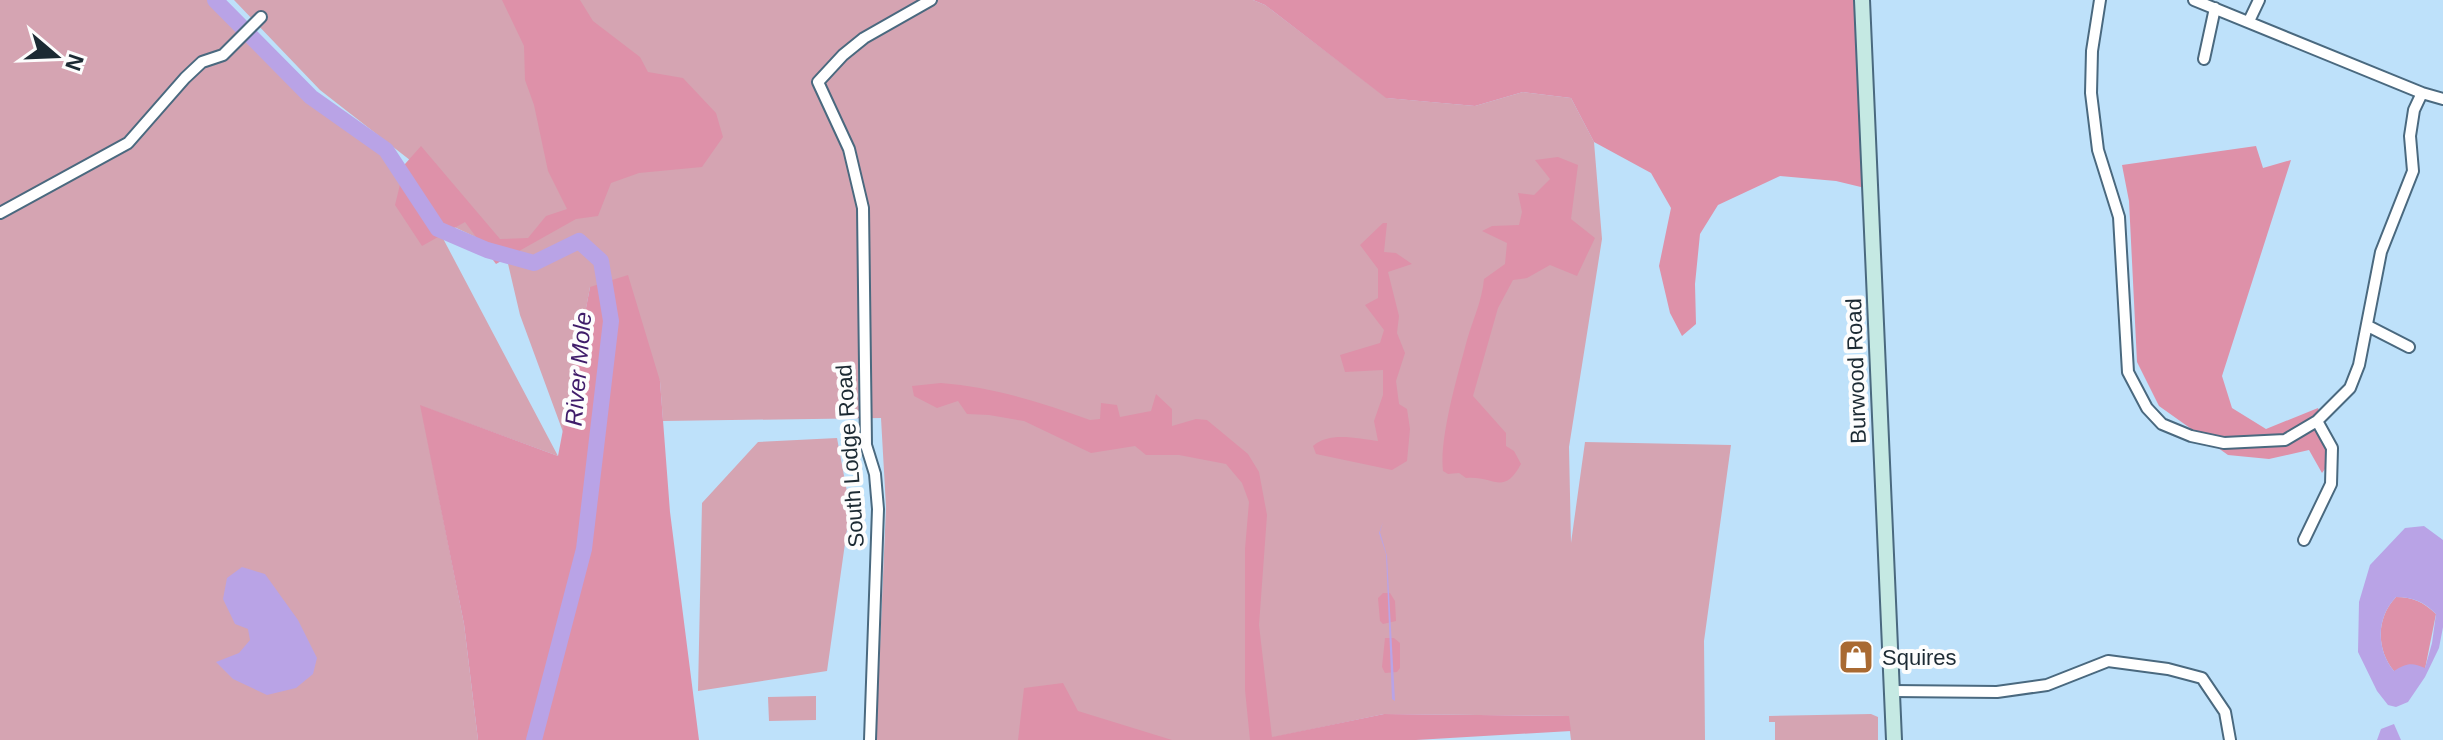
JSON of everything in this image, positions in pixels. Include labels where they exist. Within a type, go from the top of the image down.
[{"type":"street","name":"South Lodge Road","points":[[870,740],[878,509],[875,474],[866,445],[863,208],[849,149],[818,82],[864,38],[931,0]]},
{"type":"street","name":"Burwood Road","points":[[1862,0],[1894,740]]},
{"type":"street","points":[[2100,0],[2092,51],[2091,93],[2098,150],[2119,217],[2128,372],[2147,408],[2162,424],[2191,436],[2224,443],[2285,440],[2317,421],[2350,388],[2368,326],[2381,252],[2413,171],[2410,136],[2414,110],[2422,93]]},
{"type":"street","points":[[2194,0],[2443,99]]},
{"type":"street","points":[[2249,21],[2259,0]]},
{"type":"street","points":[[2204,59],[2215,8]]},
{"type":"street","points":[[0,213],[128,143],[202,62],[223,55],[261,17]]},
{"type":"street","points":[[2368,326],[2409,347]]},
{"type":"street","points":[[2304,540],[2331,484],[2332,448],[2317,421]]},
{"type":"street","points":[[1892,691],[1997,692],[2047,685],[2108,661],[2168,669],[2202,678],[2225,712],[2230,740]]},
{"type":"shaded area","points":[[0,0],[215,0],[311,97],[386,150],[438,229],[558,456],[421,406],[464,624],[478,740],[0,740]]},
{"type":"shaded area","points":[[234,0],[1253,0],[1265,5],[1387,98],[1475,106],[1523,92],[1571,98],[1594,142],[1602,239],[1569,447],[1571,543],[1585,442],[1731,445],[1704,641],[1705,740],[1571,740],[1568,716],[1384,714],[1261,740],[876,740],[886,507],[881,418],[663,421],[660,381],[590,287],[563,432],[520,315],[505,251],[448,224],[415,164],[320,90]]},
{"type":"shaded area","points":[[502,0],[580,0],[593,21],[640,57],[648,72],[683,78],[716,113],[723,137],[702,167],[639,173],[611,183],[598,216],[576,219],[496,264],[465,222],[422,246],[395,205],[405,164],[421,146],[500,239],[528,238],[546,216],[567,209],[548,171],[534,105],[525,80],[524,46]]},
{"type":"shaded area","points":[[1253,0],[1857,0],[1865,188],[1836,181],[1780,176],[1718,205],[1700,234],[1695,284],[1696,324],[1682,336],[1670,313],[1659,266],[1671,208],[1651,173],[1594,142],[1571,98],[1523,92],[1475,106],[1386,98],[1265,5]]},
{"type":"shaded area","points":[[2256,146],[2263,168],[2291,160],[2222,376],[2232,408],[2266,429],[2318,408],[2336,454],[2322,473],[2309,450],[2269,459],[2228,455],[2159,406],[2137,362],[2129,201],[2122,165]]},
{"type":"shaded area","points":[[1558,157],[1578,165],[1571,219],[1595,238],[1577,276],[1550,265],[1527,278],[1513,280],[1498,308],[1473,396],[1506,433],[1506,446],[1514,451],[1521,464],[1509,480],[1503,482],[1466,478],[1459,473],[1448,474],[1443,471],[1444,441],[1467,340],[1484,279],[1505,264],[1507,243],[1482,231],[1492,226],[1519,225],[1522,212],[1518,193],[1534,195],[1550,179],[1535,160]]},
{"type":"shaded area","points":[[1383,223],[1387,223],[1384,252],[1396,253],[1412,264],[1388,272],[1399,316],[1397,333],[1405,353],[1396,381],[1399,404],[1407,409],[1410,429],[1407,461],[1392,470],[1316,454],[1313,446],[1336,437],[1378,441],[1374,421],[1383,395],[1383,370],[1345,372],[1340,355],[1380,343],[1384,330],[1365,305],[1378,298],[1378,269],[1360,245]]},
{"type":"shaded area","points":[[628,275],[660,381],[670,512],[699,740],[478,740],[464,624],[420,405],[558,456],[590,287]]},
{"type":"shaded area","points":[[941,383],[1016,396],[1090,420],[1100,419],[1101,403],[1117,405],[1120,417],[1151,411],[1156,394],[1172,409],[1172,426],[1196,419],[1207,420],[1248,454],[1259,472],[1267,515],[1259,625],[1272,737],[1384,714],[1569,716],[1571,731],[1416,740],[1250,740],[1245,690],[1245,549],[1249,502],[1242,483],[1226,464],[1179,455],[1146,455],[1135,446],[1091,453],[1024,421],[967,414],[958,401],[937,408],[914,396],[912,386]]},
{"type":"shaded area","points":[[837,438],[850,508],[827,671],[698,691],[702,503],[758,442]]},
{"type":"shaded area","points":[[1383,522],[1380,532],[1387,556],[1395,701],[1392,699],[1386,554],[1379,533]]},
{"type":"shaded area","points":[[2424,526],[2443,540],[2443,627],[2439,648],[2425,677],[2408,702],[2396,707],[2388,705],[2377,691],[2358,652],[2359,602],[2370,565],[2405,528]],"holes":[[[2396,597],[2418,601],[2436,614],[2425,668],[2409,664],[2394,671],[2384,653],[2381,634],[2385,614]]]},
{"type":"shaded area","points":[[242,567],[265,574],[298,620],[317,658],[313,674],[296,688],[267,695],[233,679],[216,662],[239,653],[250,640],[248,629],[235,624],[223,599],[227,578]]},
{"type":"shaded area","points":[[1383,593],[1390,593],[1395,601],[1396,621],[1383,624],[1378,598]]},
{"type":"shaded area","points":[[2396,597],[2418,601],[2436,614],[2425,669],[2394,671],[2384,653],[2382,624],[2389,605]]},
{"type":"shaded area","points":[[1385,638],[1394,638],[1400,643],[1400,668],[1397,672],[1385,673],[1382,667]]},
{"type":"shaded area","points":[[1063,683],[1078,711],[1172,740],[1018,740],[1024,688]]},
{"type":"shaded area","points":[[816,696],[816,720],[769,721],[768,697]]},
{"type":"shaded area","points":[[1871,714],[1878,717],[1878,740],[1775,740],[1775,722],[1769,722],[1769,716]]},
{"type":"shaded area","points":[[2394,724],[2401,740],[2377,740],[2381,729]]},
{"type":"waterway","name":"River Mole","points":[[215,0],[311,97],[386,150],[438,229],[487,250],[534,263],[579,241],[601,261],[611,321],[584,549],[534,740]]},
{"type":"place","name":"Squires","points":[[1856,657]]}]
